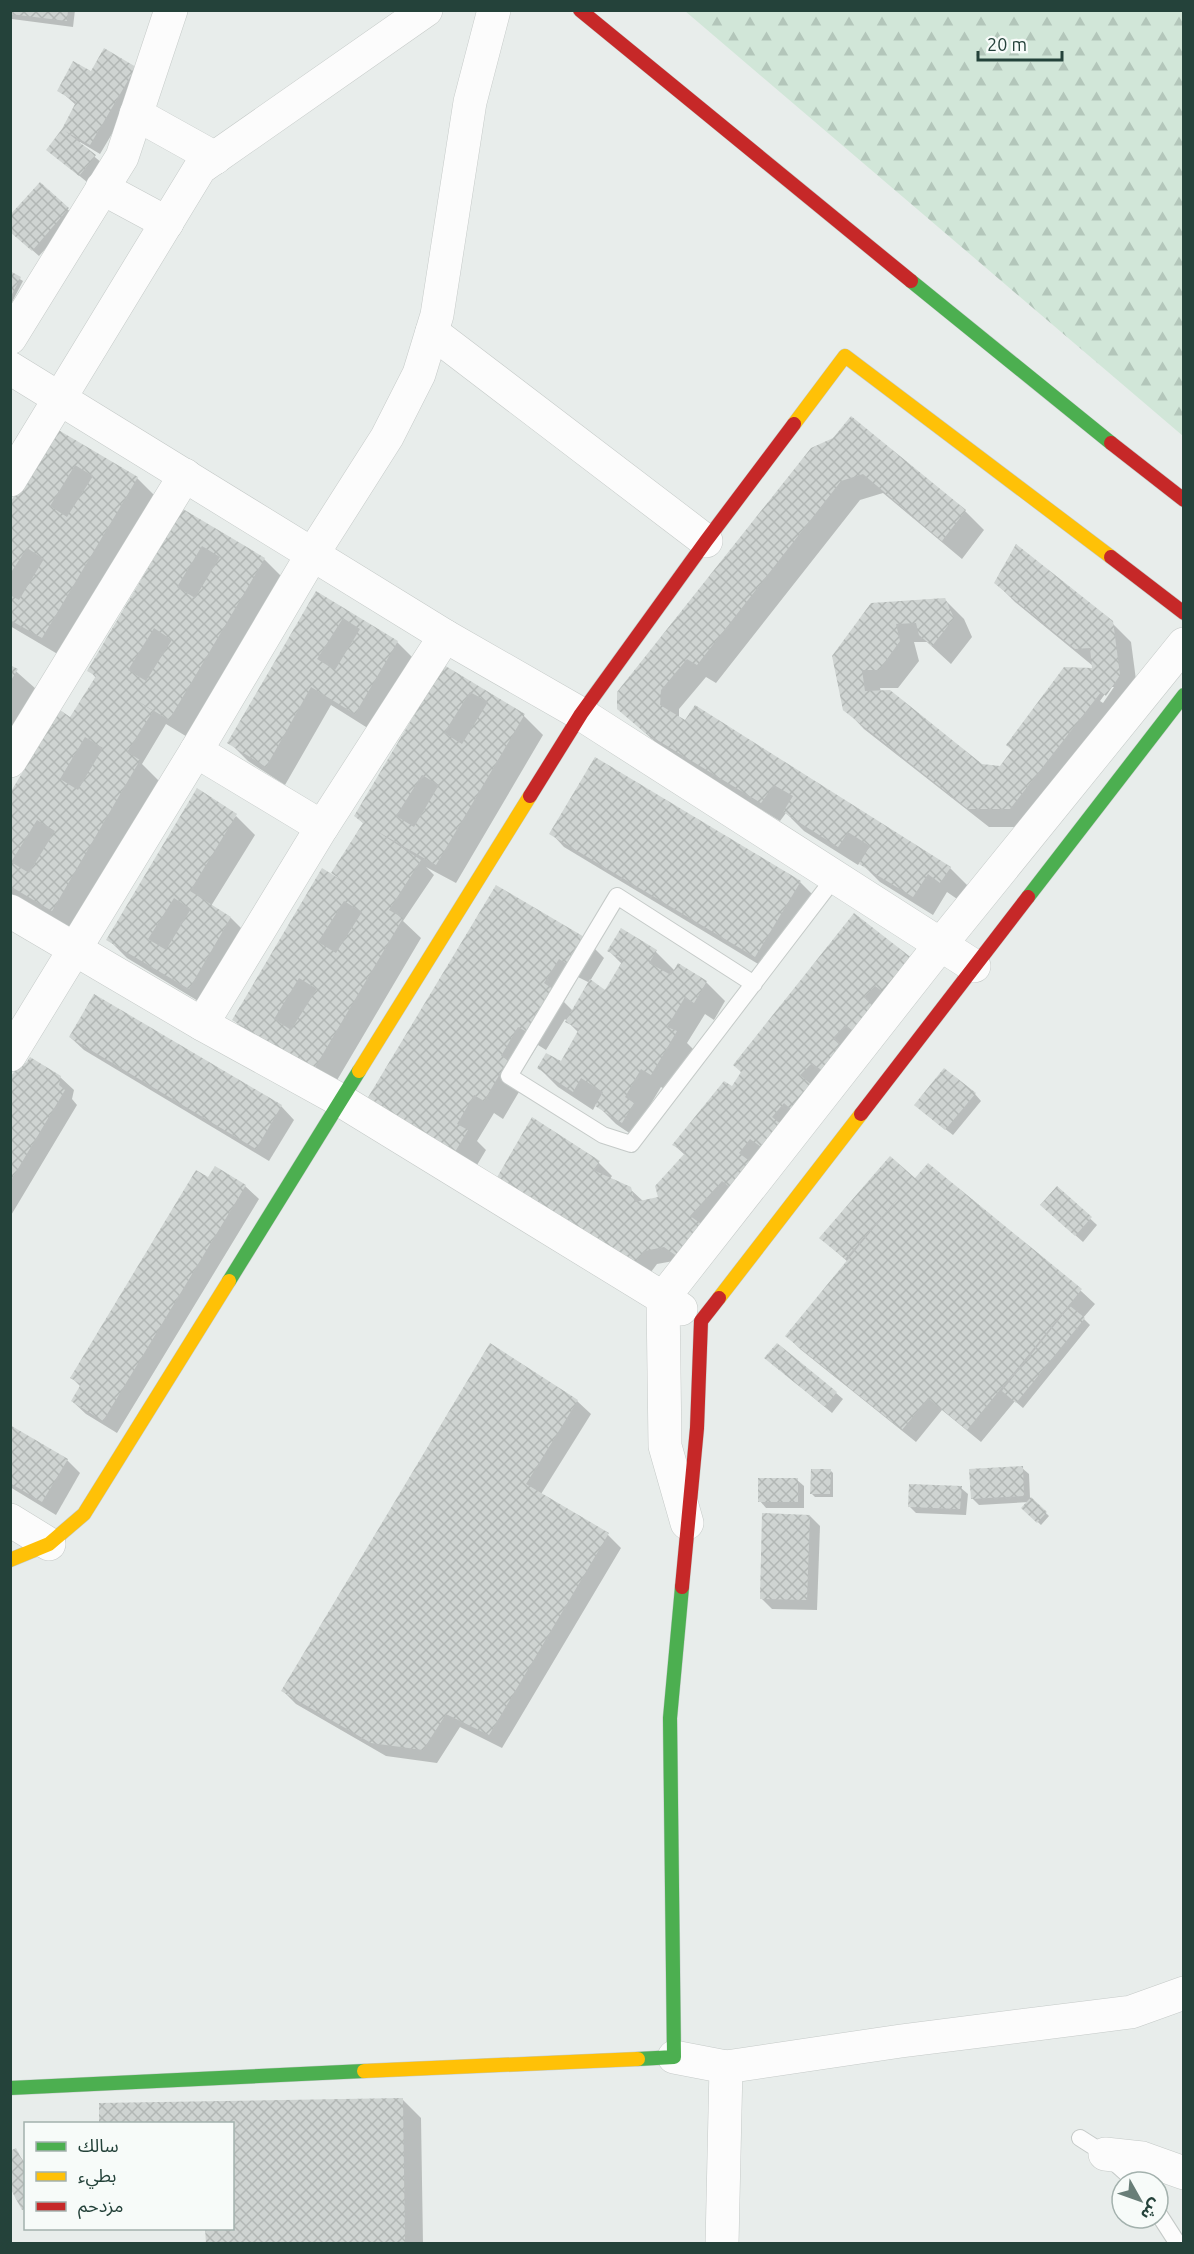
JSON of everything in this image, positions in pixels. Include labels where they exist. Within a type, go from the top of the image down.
[{"type":"street","points":[[10,338],[122,157],[171,10]]},
{"type":"street","points":[[10,480],[200,168],[426,10]]},
{"type":"street","points":[[10,1055],[196,751],[312,555],[387,437],[418,374],[437,315],[470,102],[494,10]]},
{"type":"street","points":[[580,10],[1067,409],[1184,500]]},
{"type":"street","points":[[136,114],[215,158]]},
{"type":"street","points":[[102,188],[167,223]]},
{"type":"street","points":[[432,332],[706,541]]},
{"type":"street","points":[[10,1560],[49,1544],[84,1514],[580,714],[845,356],[1184,613]]},
{"type":"street","points":[[10,368],[445,636],[580,714],[974,966]]},
{"type":"street","points":[[10,761],[185,474]]},
{"type":"street","points":[[202,1024],[322,827],[445,636]]},
{"type":"street","points":[[687,1523],[665,1446],[663,1298],[941,944],[1184,644]]},
{"type":"street","points":[[674,2057],[670,1718],[697,1428],[701,1321],[1184,695]]},
{"type":"street","points":[[196,751],[322,827]]},
{"type":"street","points":[[10,911],[202,1024],[340,1100],[701,1321]]},
{"type":"street","points":[[10,1520],[49,1544]]},
{"type":"street","points":[[10,2088],[674,2057],[726,2067],[900,2041],[1131,2012],[1184,1994]]},
{"type":"street","points":[[722,2244],[726,2067]]},
{"type":"street","points":[[1093,2146],[1142,2158],[1184,2174]]},
{"type":"lane","points":[[754,984],[617,896],[509,1076],[603,1135],[631,1144],[754,984],[835,877]]},
{"type":"lane","points":[[1093,2146],[1122,2170]]},
{"type":"lane","points":[[1169,2230],[1178,2244]]},
{"type":"green space","points":[[685,11],[1183,11],[1183,436]]},
{"type":"building","points":[[10,10],[68,10],[67,21],[10,14]]},
{"type":"building","points":[[104,48],[136,67],[90,145],[65,131],[96,155],[79,176],[46,150],[62,129],[76,102],[57,91],[73,61],[91,71]]},
{"type":"building","points":[[40,182],[69,208],[32,251],[10,232],[10,215]]},
{"type":"building","points":[[10,271],[21,277],[10,298]]},
{"type":"building","points":[[851,416],[966,510],[942,541],[863,474],[841,481],[697,665],[687,659],[661,690],[660,705],[685,720],[695,705],[951,867],[940,883],[928,874],[913,897],[859,864],[870,846],[848,832],[838,847],[783,812],[793,796],[774,785],[761,803],[644,732],[617,709],[617,692],[811,448],[833,438]]},
{"type":"building","points":[[55,428],[138,477],[42,638],[10,620],[10,595],[19,600],[44,559],[27,548],[10,574],[10,503]],"holes":[[[75,465],[93,476],[67,517],[50,506]]]},
{"type":"building","points":[[183,509],[265,558],[169,720],[128,695],[153,711],[127,752],[140,760],[52,911],[10,886],[10,793],[60,710],[70,717],[96,676],[87,671]],"holes":[[[202,546],[220,557],[195,598],[177,587]],[[154,628],[172,640],[146,681],[128,670]],[[85,737],[103,748],[78,790],[60,779]],[[37,820],[55,831],[29,873],[11,862]]]},
{"type":"building","points":[[1016,544],[1113,621],[1120,675],[1106,696],[1101,692],[1010,809],[968,809],[843,710],[832,656],[871,603],[945,598],[954,618],[932,646],[919,635],[916,623],[896,624],[900,641],[879,670],[862,670],[865,691],[890,690],[982,764],[1000,766],[1012,750],[1006,745],[1064,667],[1092,668],[1090,648],[1075,649],[994,583]]},
{"type":"building","points":[[316,591],[398,641],[355,714],[311,687],[266,767],[227,743]],"holes":[[[343,618],[360,629],[335,670],[317,659]]]},
{"type":"building","points":[[10,665],[18,669],[10,682]]},
{"type":"building","points":[[444,665],[525,714],[436,865],[375,830],[421,860],[389,910],[403,918],[314,1069],[232,1020],[322,868],[351,886],[331,873],[363,823],[354,816]],"holes":[[[470,692],[488,702],[462,744],[444,733]],[[422,775],[439,785],[414,827],[396,816]],[[344,901],[362,912],[336,953],[318,942]],[[299,978],[317,989],[291,1030],[274,1019]]]},
{"type":"building","points":[[595,757],[801,881],[755,957],[549,834]]},
{"type":"building","points":[[197,788],[237,814],[190,891],[231,917],[189,989],[106,940]],"holes":[[[174,898],[191,909],[166,950],[148,939]]]},
{"type":"building","points":[[496,885],[586,938],[569,965],[559,959],[544,983],[553,989],[527,1032],[518,1027],[501,1056],[508,1060],[484,1101],[474,1095],[457,1124],[468,1130],[455,1152],[367,1099]]},
{"type":"building","points":[[854,913],[913,959],[886,994],[875,986],[864,997],[875,1007],[855,1032],[845,1025],[833,1039],[843,1047],[824,1072],[812,1063],[800,1075],[813,1086],[793,1111],[784,1103],[772,1117],[782,1125],[764,1149],[750,1139],[739,1153],[752,1163],[732,1189],[722,1181],[690,1216],[703,1225],[678,1257],[664,1247],[644,1251],[634,1264],[496,1179],[532,1117],[600,1161],[593,1170],[631,1187],[635,1202],[658,1197],[655,1186],[686,1152],[672,1145],[724,1081],[732,1086],[741,1072],[733,1065]]},
{"type":"building","points":[[621,928],[657,950],[649,963],[671,975],[678,963],[707,981],[694,1003],[685,997],[667,1027],[677,1031],[651,1075],[641,1069],[625,1097],[634,1103],[622,1123],[595,1106],[603,1092],[581,1078],[573,1092],[537,1068],[546,1053],[561,1061],[579,1029],[565,1022],[590,979],[605,990],[623,960],[607,951]]},
{"type":"building","points":[[94,994],[282,1105],[256,1149],[69,1037]]},
{"type":"building","points":[[30,1057],[61,1076],[59,1085],[65,1090],[10,1182],[10,1078],[21,1061],[26,1063]]},
{"type":"building","points":[[944,1068],[976,1093],[945,1130],[914,1105]]},
{"type":"building","points":[[890,1156],[915,1178],[928,1163],[1082,1289],[967,1430],[928,1398],[902,1430],[785,1336],[900,1196],[845,1259],[819,1238]]},
{"type":"building","points":[[215,1166],[246,1185],[103,1421],[71,1401],[81,1384],[70,1378],[196,1170],[208,1177]]},
{"type":"building","points":[[1057,1186],[1092,1217],[1075,1236],[1040,1205]]},
{"type":"building","points":[[1070,1306],[1085,1318],[1016,1403],[1002,1391]]},
{"type":"building","points":[[490,1343],[578,1400],[526,1484],[609,1533],[489,1735],[446,1714],[423,1750],[371,1743],[281,1691]]},
{"type":"building","points":[[777,1343],[837,1392],[825,1407],[764,1358]]},
{"type":"building","points":[[10,1425],[68,1459],[42,1502],[10,1483]]},
{"type":"building","points":[[1023,1466],[1024,1496],[971,1499],[969,1469]]},
{"type":"building","points":[[811,1469],[831,1469],[830,1494],[810,1494]]},
{"type":"building","points":[[758,1478],[798,1478],[798,1502],[758,1502]]},
{"type":"building","points":[[909,1484],[962,1486],[960,1509],[908,1507]]},
{"type":"building","points":[[1031,1497],[1047,1512],[1037,1523],[1021,1508]]},
{"type":"building","points":[[762,1513],[810,1515],[807,1600],[760,1599]]},
{"type":"building","points":[[403,2098],[405,2244],[206,2244],[205,2230],[234,2230],[234,2122],[99,2122],[99,2103]]},
{"type":"building","points":[[16,2148],[24,2164],[24,2210],[22,2210],[10,2188],[10,2151]]},
{"type":"traffic: fast","points":[[911,281],[1111,443]]},
{"type":"traffic: fast","points":[[1028,897],[1184,695]]},
{"type":"traffic: fast","points":[[229,1281],[359,1071]]},
{"type":"traffic: fast","points":[[638,2059],[674,2057],[670,1718],[682,1587]]},
{"type":"traffic: fast","points":[[10,2088],[364,2071]]},
{"type":"traffic: slow","points":[[794,424],[845,356],[1111,557]]},
{"type":"traffic: slow","points":[[359,1071],[530,796]]},
{"type":"traffic: slow","points":[[719,1298],[861,1114]]},
{"type":"traffic: slow","points":[[10,1560],[49,1544],[84,1514],[229,1281]]},
{"type":"traffic: slow","points":[[364,2071],[638,2059]]},
{"type":"traffic: jam","points":[[580,10],[911,281]]},
{"type":"traffic: jam","points":[[530,796],[581,714],[794,424]]},
{"type":"traffic: jam","points":[[1111,443],[1184,500]]},
{"type":"traffic: jam","points":[[1111,557],[1184,613]]},
{"type":"traffic: jam","points":[[861,1114],[1028,897]]},
{"type":"traffic: jam","points":[[682,1587],[697,1428],[701,1321],[719,1298]]}]
